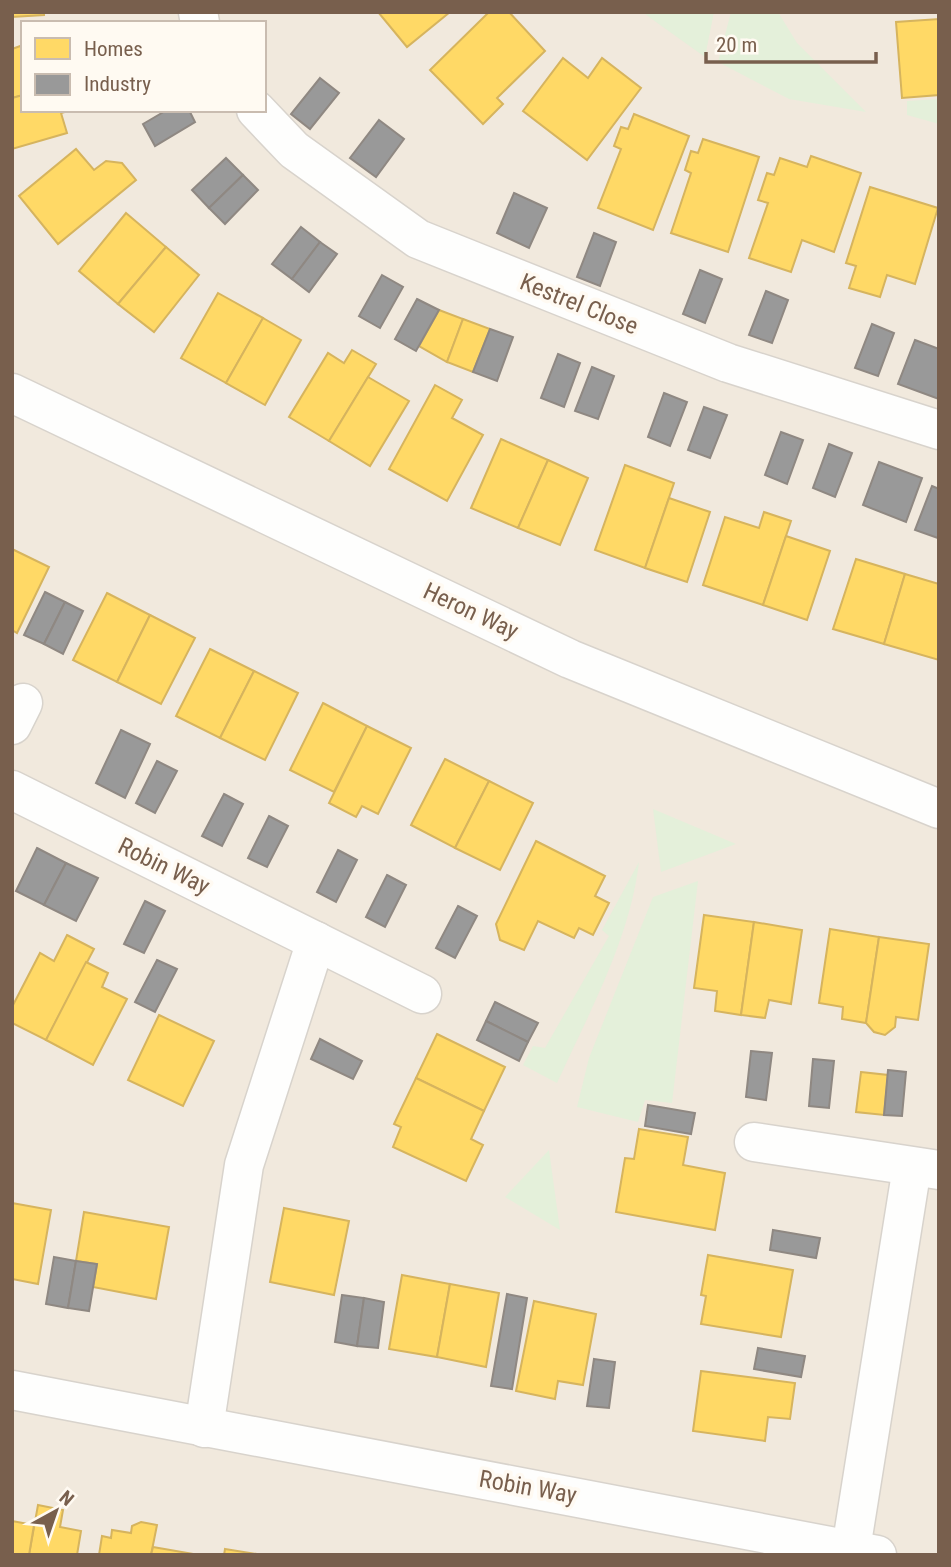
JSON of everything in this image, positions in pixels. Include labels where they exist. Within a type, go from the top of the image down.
[{"type":"street","name":"Kestrel Close","points":[[258,112],[294,150],[418,239],[728,363],[939,430]]},
{"type":"street","name":"Heron Way","points":[[12,393],[570,659],[939,809]]},
{"type":"street","name":"Robin Way","points":[[12,790],[422,994]]},
{"type":"street","points":[[204,1427],[244,1165],[316,941]]},
{"type":"street","name":"Robin Way","points":[[12,1390],[864,1552],[925,1168],[754,1142]]},
{"type":"shaded area","points":[[12,12],[939,12],[939,1555],[12,1555]]},
{"type":"green space","points":[[643,12],[714,12],[705,57],[649,17]]},
{"type":"green space","points":[[731,12],[778,12],[797,43],[866,112],[789,99],[718,62]]},
{"type":"green space","points":[[939,99],[939,124],[907,115],[907,101]]},
{"type":"green space","points":[[653,809],[736,844],[661,872]]},
{"type":"green space","points":[[639,862],[634,891],[618,947],[557,1083],[523,1065],[533,1046],[545,1048],[609,936],[602,930]]},
{"type":"green space","points":[[698,881],[672,1103],[645,1100],[638,1122],[577,1107],[589,1058],[653,897]]},
{"type":"green space","points":[[549,1150],[560,1230],[505,1197]]},
{"type":"building: Homes","points":[[12,12],[44,12],[44,15],[12,17]]},
{"type":"building: Homes","points":[[378,12],[450,12],[407,47]]},
{"type":"building: Homes","points":[[489,12],[509,12],[545,51],[497,98],[503,104],[483,124],[430,70]]},
{"type":"building: Homes","points":[[939,19],[939,95],[902,98],[896,22]]},
{"type":"building: Homes","points":[[21,46],[21,96],[12,98],[12,49]]},
{"type":"building: Homes","points":[[563,58],[588,78],[602,58],[641,88],[587,160],[523,111]]},
{"type":"building: Homes","points":[[21,96],[21,112],[65,112],[61,113],[67,133],[12,149],[12,98]]},
{"type":"building: Homes","points":[[634,114],[689,136],[653,230],[598,208],[621,149],[614,146],[621,127],[628,129]]},
{"type":"building: Homes","points":[[703,139],[759,157],[728,252],[671,233],[691,173],[685,170],[691,151],[698,153]]},
{"type":"building: Homes","points":[[76,149],[94,170],[106,161],[122,163],[136,180],[58,244],[19,196]]},
{"type":"building: Homes","points":[[811,156],[861,173],[834,252],[802,240],[791,272],[749,258],[768,203],[758,200],[767,173],[774,175],[780,158],[807,167]]},
{"type":"building: Homes","points":[[870,187],[938,208],[915,284],[887,275],[880,297],[849,288],[856,266],[846,263]]},
{"type":"building: Homes","points":[[126,213],[166,247],[118,304],[79,271]]},
{"type":"building: Homes","points":[[166,247],[199,275],[154,332],[118,304]]},
{"type":"building: Homes","points":[[218,293],[263,318],[226,383],[181,358]]},
{"type":"building: Homes","points":[[439,310],[463,319],[447,362],[419,346]]},
{"type":"building: Homes","points":[[263,318],[301,340],[265,405],[226,383]]},
{"type":"building: Homes","points":[[463,319],[490,329],[473,372],[447,362]]},
{"type":"building: Homes","points":[[352,350],[376,364],[329,441],[289,417],[328,353],[344,363]]},
{"type":"building: Homes","points":[[368,377],[409,401],[370,466],[329,441]]},
{"type":"building: Homes","points":[[435,385],[462,400],[452,418],[483,435],[447,501],[389,469]]},
{"type":"building: Homes","points":[[501,439],[548,460],[518,528],[471,508]]},
{"type":"building: Homes","points":[[548,460],[588,478],[560,545],[518,528]]},
{"type":"building: Homes","points":[[625,465],[674,483],[645,568],[595,550]]},
{"type":"building: Homes","points":[[669,498],[710,512],[687,582],[645,568]]},
{"type":"building: Homes","points":[[764,512],[791,521],[763,605],[703,585],[725,517],[759,528]]},
{"type":"building: Homes","points":[[786,536],[830,551],[807,620],[763,605]]},
{"type":"building: Homes","points":[[12,549],[49,567],[17,633],[12,630]]},
{"type":"building: Homes","points":[[856,559],[905,574],[884,644],[833,629]]},
{"type":"building: Homes","points":[[905,574],[939,584],[939,660],[884,644]]},
{"type":"building: Homes","points":[[107,593],[150,615],[117,682],[73,660]]},
{"type":"building: Homes","points":[[150,615],[195,638],[161,704],[117,682]]},
{"type":"building: Homes","points":[[210,649],[254,671],[220,738],[176,716]]},
{"type":"building: Homes","points":[[254,671],[298,693],[265,760],[220,738]]},
{"type":"building: Homes","points":[[323,703],[367,726],[334,792],[290,770]]},
{"type":"building: Homes","points":[[367,726],[411,748],[378,814],[362,806],[356,817],[329,803]]},
{"type":"building: Homes","points":[[445,759],[489,781],[455,848],[411,825]]},
{"type":"building: Homes","points":[[489,781],[533,803],[500,870],[455,848]]},
{"type":"building: Homes","points":[[536,841],[605,876],[595,896],[609,903],[593,935],[579,928],[574,938],[538,921],[524,950],[500,940],[496,924]]},
{"type":"building: Homes","points":[[704,915],[754,922],[741,1015],[715,1011],[717,991],[694,988]]},
{"type":"building: Homes","points":[[754,922],[802,930],[791,1004],[769,1000],[765,1018],[741,1015]]},
{"type":"building: Homes","points":[[830,929],[879,937],[866,1023],[842,1019],[843,1007],[819,1003]]},
{"type":"building: Homes","points":[[67,935],[94,949],[46,1040],[12,1023],[12,1007],[40,953],[54,961]]},
{"type":"building: Homes","points":[[879,937],[929,944],[918,1020],[896,1017],[895,1027],[885,1035],[874,1032],[866,1023]]},
{"type":"building: Homes","points":[[86,962],[108,973],[102,987],[127,999],[93,1065],[46,1040]]},
{"type":"building: Homes","points":[[159,1015],[214,1041],[183,1106],[128,1080]]},
{"type":"building: Homes","points":[[437,1034],[505,1067],[484,1111],[416,1078]]},
{"type":"building: Homes","points":[[861,1072],[888,1075],[884,1115],[856,1112]]},
{"type":"building: Homes","points":[[416,1078],[484,1111],[471,1139],[483,1145],[466,1181],[393,1147],[401,1127],[394,1124]]},
{"type":"building: Homes","points":[[639,1129],[688,1137],[683,1165],[725,1173],[715,1230],[616,1212],[625,1158],[634,1159]]},
{"type":"building: Homes","points":[[12,1203],[51,1210],[38,1284],[12,1279]]},
{"type":"building: Homes","points":[[284,1208],[349,1221],[334,1295],[270,1282]]},
{"type":"building: Homes","points":[[84,1212],[169,1227],[156,1299],[93,1287],[97,1264],[76,1261]]},
{"type":"building: Homes","points":[[708,1255],[793,1270],[781,1337],[701,1324],[706,1296],[701,1295]]},
{"type":"building: Homes","points":[[402,1275],[450,1284],[437,1357],[389,1349]]},
{"type":"building: Homes","points":[[450,1284],[499,1293],[486,1367],[437,1357]]},
{"type":"building: Homes","points":[[534,1301],[596,1314],[583,1385],[558,1381],[555,1399],[516,1391]]},
{"type":"building: Homes","points":[[701,1371],[795,1383],[790,1419],[768,1417],[765,1441],[693,1431]]},
{"type":"building: Homes","points":[[38,1505],[63,1510],[60,1527],[81,1531],[77,1555],[29,1555]]},
{"type":"building: Homes","points":[[12,1521],[34,1525],[29,1555],[12,1555]]},
{"type":"building: Homes","points":[[141,1522],[157,1525],[151,1555],[99,1555],[102,1536],[111,1538],[112,1530],[131,1533],[132,1526]]},
{"type":"building: Homes","points":[[153,1547],[199,1555],[151,1555]]},
{"type":"building: Homes","points":[[225,1549],[263,1555],[224,1555]]},
{"type":"building: Industry","points":[[320,78],[339,93],[310,129],[291,114]]},
{"type":"building: Industry","points":[[164,112],[190,112],[195,122],[155,146],[143,124]]},
{"type":"building: Industry","points":[[379,120],[404,139],[376,177],[350,158]]},
{"type":"building: Industry","points":[[226,158],[243,175],[209,208],[192,190]]},
{"type":"building: Industry","points":[[243,175],[258,190],[225,224],[209,208]]},
{"type":"building: Industry","points":[[514,193],[547,208],[529,248],[497,233]]},
{"type":"building: Industry","points":[[301,227],[320,242],[292,279],[272,264]]},
{"type":"building: Industry","points":[[594,233],[616,242],[600,286],[577,277]]},
{"type":"building: Industry","points":[[320,242],[337,254],[309,292],[292,279]]},
{"type":"building: Industry","points":[[700,270],[722,279],[705,323],[683,314]]},
{"type":"building: Industry","points":[[382,275],[403,287],[380,328],[359,316]]},
{"type":"building: Industry","points":[[766,291],[788,300],[772,343],[749,335]]},
{"type":"building: Industry","points":[[417,299],[439,310],[416,351],[395,339]]},
{"type":"building: Industry","points":[[872,324],[894,333],[878,376],[855,368]]},
{"type":"building: Industry","points":[[490,329],[513,337],[497,381],[473,372]]},
{"type":"building: Industry","points":[[915,340],[939,349],[939,399],[898,384]]},
{"type":"building: Industry","points":[[558,354],[580,363],[564,407],[541,398]]},
{"type":"building: Industry","points":[[592,367],[614,376],[598,419],[575,411]]},
{"type":"building: Industry","points":[[664,393],[687,402],[670,446],[648,437]]},
{"type":"building: Industry","points":[[704,407],[727,415],[710,458],[688,450]]},
{"type":"building: Industry","points":[[781,432],[803,440],[787,484],[765,475]]},
{"type":"building: Industry","points":[[829,444],[852,453],[835,497],[813,488]]},
{"type":"building: Industry","points":[[879,462],[922,478],[906,522],[863,505]]},
{"type":"building: Industry","points":[[932,486],[939,489],[938,538],[915,530]]},
{"type":"building: Industry","points":[[45,592],[65,602],[44,644],[24,635]]},
{"type":"building: Industry","points":[[65,602],[83,611],[63,654],[44,644]]},
{"type":"building: Industry","points":[[121,730],[150,744],[125,798],[96,783]]},
{"type":"building: Industry","points":[[157,761],[177,771],[155,813],[136,803]]},
{"type":"building: Industry","points":[[224,794],[243,804],[222,846],[202,836]]},
{"type":"building: Industry","points":[[269,816],[288,826],[267,867],[248,858]]},
{"type":"building: Industry","points":[[37,848],[66,863],[44,905],[16,891]]},
{"type":"building: Industry","points":[[338,850],[357,860],[336,902],[317,892]]},
{"type":"building: Industry","points":[[66,863],[98,878],[76,921],[44,905]]},
{"type":"building: Industry","points":[[387,875],[406,885],[385,927],[366,917]]},
{"type":"building: Industry","points":[[145,901],[165,911],[144,953],[124,944]]},
{"type":"building: Industry","points":[[458,906],[477,916],[455,958],[436,948]]},
{"type":"building: Industry","points":[[157,960],[177,969],[155,1012],[135,1002]]},
{"type":"building: Industry","points":[[495,1002],[538,1023],[528,1042],[486,1021]]},
{"type":"building: Industry","points":[[486,1021],[528,1042],[519,1061],[477,1040]]},
{"type":"building: Industry","points":[[320,1039],[362,1061],[353,1079],[311,1059]]},
{"type":"building: Industry","points":[[751,1051],[772,1053],[766,1100],[746,1097]]},
{"type":"building: Industry","points":[[813,1059],[834,1061],[829,1108],[809,1106]]},
{"type":"building: Industry","points":[[888,1070],[906,1072],[902,1116],[884,1115]]},
{"type":"building: Industry","points":[[648,1105],[695,1113],[691,1134],[645,1126]]},
{"type":"building: Industry","points":[[773,1230],[820,1238],[816,1258],[770,1250]]},
{"type":"building: Industry","points":[[54,1257],[76,1261],[68,1308],[46,1304]]},
{"type":"building: Industry","points":[[76,1261],[97,1264],[89,1311],[68,1308]]},
{"type":"building: Industry","points":[[507,1294],[527,1298],[512,1389],[491,1386]]},
{"type":"building: Industry","points":[[342,1295],[364,1298],[357,1346],[335,1342]]},
{"type":"building: Industry","points":[[364,1298],[384,1302],[378,1348],[357,1346]]},
{"type":"building: Industry","points":[[758,1348],[805,1356],[801,1377],[754,1369]]},
{"type":"building: Industry","points":[[594,1359],[615,1362],[609,1408],[587,1406]]}]
